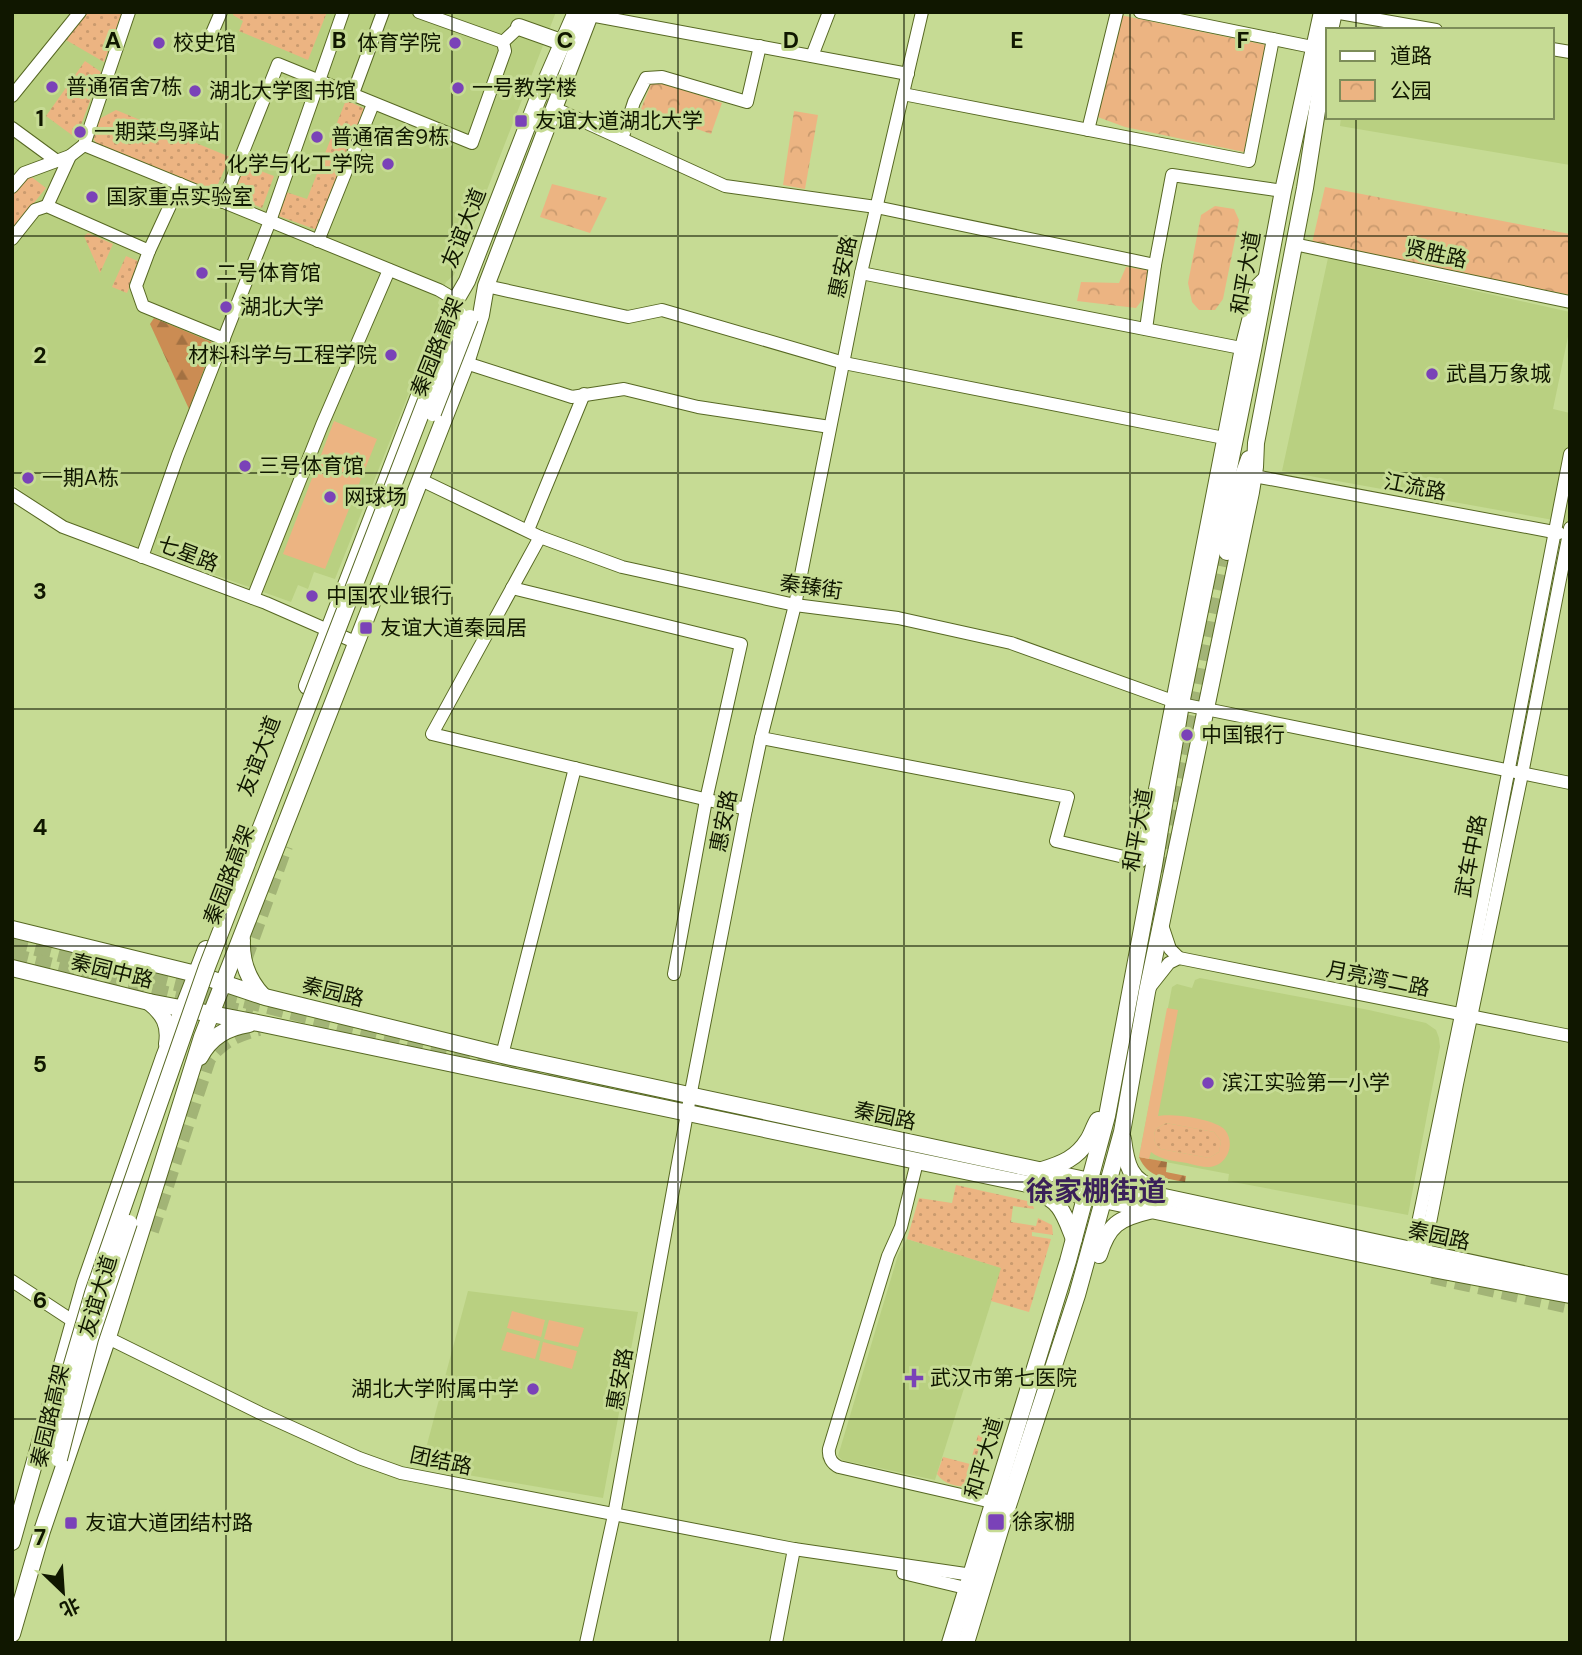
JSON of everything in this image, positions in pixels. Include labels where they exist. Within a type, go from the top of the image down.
[{"type":"main road","name":"和平大道","points":[[950,1643],[976,1583],[1077,1295],[1122,1132],[1147,992],[1254,476],[1256,443],[1305,188],[1323,45],[1322,12]]},
{"type":"main road","name":"友谊大道","points":[[467,281],[537,101],[564,43],[586,13]]},
{"type":"main road","name":"友谊大道","points":[[12,1623],[108,1337],[206,1014],[223,982],[466,363],[481,315],[486,286],[554,108],[586,13]]},
{"type":"main road","points":[[519,27],[564,43]]},
{"type":"main road","name":"和平大道","points":[[966,1643],[992,1502],[1074,1240],[1107,1116],[1154,865],[1176,703],[1247,349],[1267,275],[1283,191],[1323,45]]},
{"type":"main road","name":"秦园路高架","points":[[54,1494],[52,1457],[93,1293],[207,967],[462,311],[467,281]]},
{"type":"main road","name":"秦园路高架","points":[[462,311],[486,286]]},
{"type":"main road","name":"友谊大道","points":[[14,1538],[73,1322],[164,1057],[328,631],[462,311]]},
{"type":"main road","points":[[1227,552],[1240,484],[1256,443]]},
{"type":"main road","points":[[326,738],[334,697]]},
{"type":"main road","points":[[246,923],[242,943],[243,962],[251,981],[265,998]]},
{"type":"main road","name":"秦园中路","points":[[12,929],[196,974]]},
{"type":"main road","points":[[167,968],[190,963],[213,932]]},
{"type":"main road","name":"秦园中路","points":[[12,968],[206,1014]]},
{"type":"main road","name":"秦园路","points":[[196,974],[265,998],[502,1055],[689,1105],[917,1161],[1009,1181],[1088,1188]]},
{"type":"main road","points":[[149,1002],[165,1018],[169,1033],[164,1057]]},
{"type":"main road","name":"秦园路","points":[[206,1014],[1040,1170],[1153,1210],[1417,1259],[1570,1284]]},
{"type":"main road","points":[[177,1114],[204,1050],[214,1038],[233,1027],[258,1023]]},
{"type":"main road","points":[[1040,1170],[1065,1163],[1078,1154],[1091,1137],[1097,1121],[1107,1116]]},
{"type":"main road","points":[[1122,1132],[1127,1166],[1140,1182],[1149,1187],[1208,1199],[1215,1209]]},
{"type":"main road","points":[[1009,1181],[1014,1187],[1053,1199],[1061,1210],[1074,1240]]},
{"type":"main road","name":"秦园路","points":[[1106,1193],[1215,1209],[1570,1296]]},
{"type":"main road","points":[[1077,1295],[1091,1284],[1105,1237],[1110,1229],[1131,1216],[1153,1210]]},
{"type":"main road","points":[[114,1314],[131,1284],[151,1231]]},
{"type":"main road","name":"秦园路高架","points":[[29,1485],[52,1457]]},
{"type":"main road","name":"友谊大道","points":[[12,1634],[42,1531]]},
{"type":"street","points":[[12,96],[80,12]]},
{"type":"street","points":[[12,187],[24,173],[70,156],[84,145],[129,12]]},
{"type":"street","points":[[212,33],[221,12]]},
{"type":"street","points":[[142,557],[270,221],[343,12]]},
{"type":"street","points":[[352,96],[383,12]]},
{"type":"street","points":[[419,12],[503,42]]},
{"type":"street","points":[[812,56],[829,12]]},
{"type":"street","name":"惠安路","points":[[586,1643],[614,1515],[746,809],[795,606],[861,272],[922,12]]},
{"type":"street","points":[[1088,130],[1117,12]]},
{"type":"street","points":[[1140,12],[1273,39],[1323,45]]},
{"type":"street","points":[[1334,12],[1425,28]]},
{"type":"street","points":[[586,13],[908,74]]},
{"type":"street","points":[[503,42],[519,27]]},
{"type":"street","points":[[903,94],[1249,161],[1273,39]]},
{"type":"street","points":[[223,202],[278,64],[472,143],[505,51],[503,42]]},
{"type":"street","points":[[622,139],[634,102],[646,78],[662,77],[747,102],[760,46]]},
{"type":"street","points":[[318,241],[373,104]]},
{"type":"street","points":[[554,108],[725,186],[876,207],[1155,265]]},
{"type":"street","points":[[12,128],[57,161]]},
{"type":"street","points":[[84,145],[389,270],[462,311]]},
{"type":"street","points":[[47,206],[70,156]]},
{"type":"street","points":[[1146,329],[1172,175],[1283,191]]},
{"type":"street","points":[[180,184],[136,286],[143,306],[224,339]]},
{"type":"street","points":[[12,239],[34,210],[47,206],[149,251]]},
{"type":"street","name":"贤胜路","points":[[1294,244],[1570,302]]},
{"type":"street","points":[[253,598],[322,425],[389,270]]},
{"type":"street","points":[[761,738],[1068,797],[1056,841],[1141,861],[1176,703],[1224,438],[1247,349],[861,272]]},
{"type":"street","points":[[486,286],[628,317],[662,310],[844,363],[1224,438]]},
{"type":"street","points":[[466,363],[572,397],[624,390],[698,407],[830,427]]},
{"type":"street","points":[[584,394],[512,588],[432,734],[746,809]]},
{"type":"street","name":"武车中路","points":[[1417,1259],[1457,1084],[1507,771],[1570,454]]},
{"type":"street","name":"江流路","points":[[1254,476],[1554,533],[1569,533]]},
{"type":"street","name":"秦臻街","points":[[419,479],[534,534],[631,569],[795,606],[898,618],[983,635],[1176,703],[1570,783]]},
{"type":"street","name":"七星路","points":[[12,494],[63,527],[253,598],[355,642]]},
{"type":"street","name":"武车中路","points":[[1466,1016],[1522,774],[1569,533]]},
{"type":"street","points":[[512,588],[741,644],[706,800],[674,974]]},
{"type":"street","points":[[502,1055],[575,768]]},
{"type":"street","points":[[1147,992],[1168,963],[1179,958],[1168,945],[1161,923]]},
{"type":"street","name":"月亮湾二路","points":[[1179,958],[1570,1037]]},
{"type":"street","points":[[917,1161],[901,1227],[888,1255],[829,1457],[839,1467],[992,1502]]},
{"type":"street","name":"团结路","points":[[12,1281],[73,1322],[260,1413],[359,1458],[401,1473],[976,1583]]},
{"type":"street","points":[[776,1643],[794,1549]]},
{"type":"shaded area","name":"湖北大学","points":[[12,12],[556,12],[454,275],[446,282],[438,303],[442,310],[335,579],[314,572],[308,589],[298,585],[291,602],[63,521],[12,484]]},
{"type":"shaded area","points":[[1554,55],[1570,58],[1570,165],[1340,126],[1341,119],[1554,119]]},
{"type":"shaded area","name":"武昌万象城","points":[[1328,258],[1570,312],[1570,327],[1553,409],[1570,413],[1570,523],[1282,471]]},
{"type":"shaded area","points":[[1200,978],[1369,1010],[1426,1023],[1436,1030],[1440,1047],[1408,1215],[1228,1181],[1229,1174],[1139,1157],[1172,987],[1177,984],[1192,988],[1195,980]]},
{"type":"shaded area","name":"武汉市第七医院","points":[[907,1239],[1002,1268],[935,1480],[842,1460],[838,1456],[898,1255]]},
{"type":"shaded area","name":"湖北大学附属中学","points":[[468,1291],[638,1312],[603,1498],[421,1467]]},
{"type":"green space","points":[[88,12],[122,12],[104,62],[66,40]]},
{"type":"green space","points":[[234,12],[327,12],[308,60],[239,31],[243,21],[233,15]]},
{"type":"green space","points":[[1120,15],[1266,45],[1244,152],[1125,127],[1095,116]]},
{"type":"green space","points":[[85,61],[101,72],[76,138],[46,116]]},
{"type":"green space","points":[[653,79],[722,103],[711,134],[641,109]]},
{"type":"green space","points":[[346,100],[365,109],[317,230],[276,215],[286,192],[307,199]]},
{"type":"green space","points":[[116,110],[230,157],[215,191],[96,143],[91,134],[97,120]]},
{"type":"green space","points":[[794,111],[818,115],[805,189],[783,185]]},
{"type":"green space","points":[[245,165],[274,176],[262,208],[233,196]]},
{"type":"green space","points":[[29,175],[46,188],[12,230],[12,195]]},
{"type":"green space","points":[[552,184],[607,198],[590,233],[540,217]]},
{"type":"green space","points":[[1325,187],[1570,234],[1570,295],[1312,243]]},
{"type":"green space","points":[[1215,206],[1234,209],[1239,220],[1223,299],[1215,310],[1199,310],[1192,302],[1188,283],[1201,215]]},
{"type":"green space","points":[[88,233],[113,244],[100,273],[84,236]]},
{"type":"green space","points":[[126,256],[140,262],[127,293],[112,287]]},
{"type":"green space","points":[[1126,267],[1148,270],[1146,295],[1136,308],[1077,301],[1081,282],[1119,283]]},
{"type":"green space","points":[[154,318],[214,343],[189,409],[150,324]]},
{"type":"green space","name":"网球场","points":[[334,421],[377,439],[325,569],[283,554]]},
{"type":"green space","points":[[1167,1008],[1178,1010],[1158,1116],[1183,1116],[1220,1126],[1228,1136],[1230,1148],[1221,1163],[1209,1167],[1168,1160],[1151,1152],[1149,1159],[1139,1157]],"holes":[[[1166,1123],[1214,1132],[1221,1141],[1219,1152],[1209,1158],[1161,1149],[1154,1138],[1156,1129]]]},
{"type":"green space","points":[[1166,1123],[1214,1132],[1221,1141],[1219,1152],[1209,1158],[1161,1149],[1155,1143],[1154,1135],[1156,1129]]},
{"type":"green space","points":[[1139,1157],[1167,1162],[1166,1172],[1186,1176],[1185,1182],[1152,1173]]},
{"type":"green space","points":[[956,1185],[1032,1202],[1034,1209],[1013,1206],[1011,1222],[1036,1226],[1038,1218],[1052,1225],[1053,1235],[1032,1232],[1032,1236],[1051,1239],[1029,1312],[991,1301],[1001,1268],[907,1239],[919,1198],[952,1203]]},
{"type":"green space","points":[[512,1311],[545,1320],[541,1337],[507,1328]]},
{"type":"green space","points":[[549,1320],[584,1328],[578,1347],[544,1339]]},
{"type":"green space","points":[[507,1332],[540,1341],[535,1359],[501,1350]]},
{"type":"green space","points":[[543,1342],[577,1351],[572,1369],[539,1360]]},
{"type":"green space","points":[[978,1435],[990,1439],[976,1486],[945,1482],[937,1474],[943,1457],[970,1464]]},
{"type":"tunnel","points":[[1125,1061],[1227,552]]},
{"type":"tunnel","points":[[244,960],[285,846]]},
{"type":"tunnel","points":[[12,942],[432,1047],[704,1108]]},
{"type":"tunnel","points":[[12,956],[252,1015]]},
{"type":"tunnel","points":[[151,1231],[208,1059],[218,1047],[230,1039],[259,1028]]},
{"type":"tunnel","points":[[1116,1107],[1114,1155],[1122,1177],[1137,1196]]},
{"type":"tunnel","points":[[1432,1276],[1570,1306]]},
{"type":"place","name":"校史馆","points":[[159,43]]},
{"type":"place","name":"体育学院","points":[[455,43]]},
{"type":"place","name":"普通宿舍7栋","points":[[52,87]]},
{"type":"place","name":"一号教学楼","points":[[458,88]]},
{"type":"place","name":"湖北大学图书馆","points":[[195,91]]},
{"type":"place","name":"友谊大道湖北大学","points":[[521,121]]},
{"type":"place","name":"一期菜鸟驿站","points":[[80,132]]},
{"type":"place","name":"普通宿舍9栋","points":[[317,137]]},
{"type":"place","name":"化学与化工学院","points":[[388,164]]},
{"type":"place","name":"国家重点实验室","points":[[92,197]]},
{"type":"place","name":"二号体育馆","points":[[202,273]]},
{"type":"place","name":"湖北大学","points":[[226,307]]},
{"type":"place","name":"材料科学与工程学院","points":[[391,355]]},
{"type":"place","name":"武昌万象城","points":[[1432,374]]},
{"type":"place","name":"三号体育馆","points":[[245,466]]},
{"type":"place","name":"一期A栋","points":[[28,478]]},
{"type":"place","name":"网球场","points":[[330,497]]},
{"type":"place","name":"中国农业银行","points":[[312,596]]},
{"type":"place","name":"友谊大道秦园居","points":[[366,628]]},
{"type":"place","name":"中国银行","points":[[1187,735]]},
{"type":"place","name":"滨江实验第一小学","points":[[1208,1083]]},
{"type":"place","name":"武汉市第七医院","points":[[914,1378]]},
{"type":"place","name":"湖北大学附属中学","points":[[533,1389]]},
{"type":"place","name":"徐家棚","points":[[996,1522]]},
{"type":"place","name":"友谊大道团结村路","points":[[71,1523]]},
{"type":"district","name":"徐家棚街道","points":[[1096,1191]]}]
